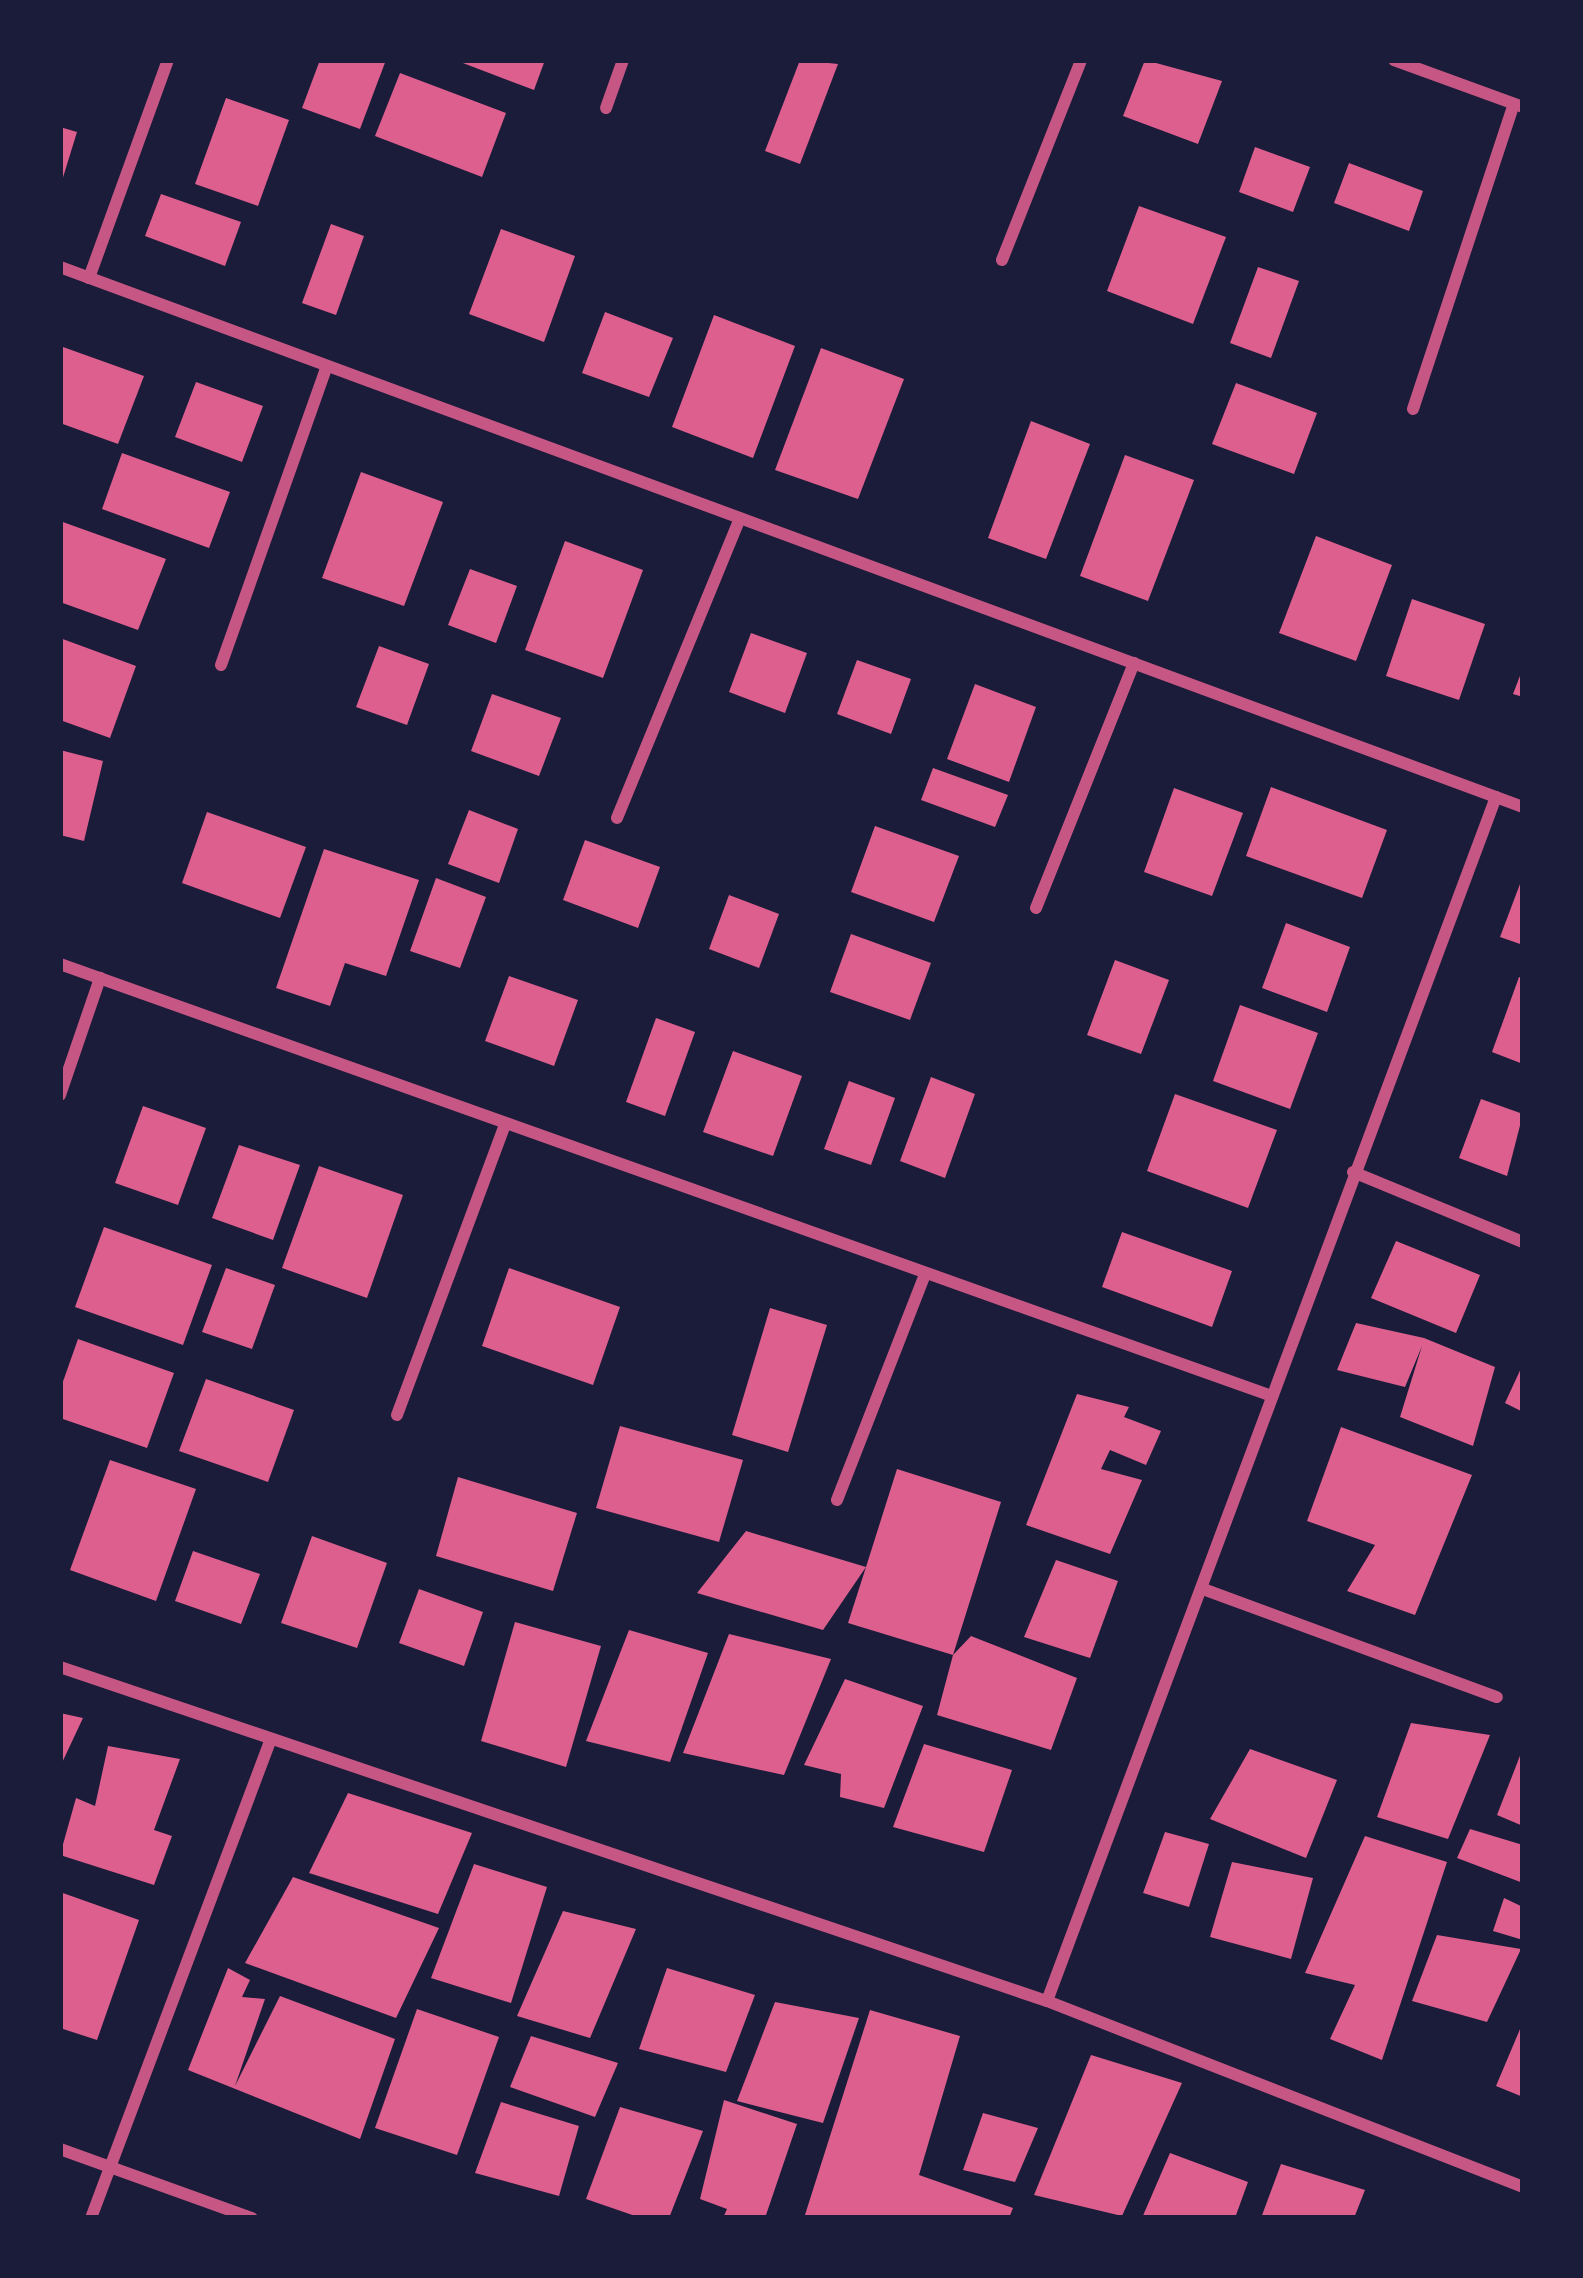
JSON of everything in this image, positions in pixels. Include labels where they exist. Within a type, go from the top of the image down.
[{"type":"street","points":[[89,278],[168,60]]},
{"type":"street","points":[[606,108],[623,60]]},
{"type":"street","points":[[1002,260],[1081,60]]},
{"type":"street","points":[[1394,60],[1518,106],[1413,409]]},
{"type":"street","points":[[60,267],[1523,807]]},
{"type":"street","points":[[221,665],[328,366]]},
{"type":"street","points":[[617,818],[740,518]]},
{"type":"street","points":[[1036,908],[1134,663]]},
{"type":"street","points":[[1047,2001],[1496,797]]},
{"type":"street","points":[[60,964],[1272,1396]]},
{"type":"street","points":[[60,1095],[100,978]]},
{"type":"street","points":[[397,1415],[505,1124]]},
{"type":"street","points":[[1353,1172],[1523,1243]]},
{"type":"street","points":[[837,1500],[925,1274]]},
{"type":"street","points":[[1203,1588],[1497,1697]]},
{"type":"street","points":[[60,1667],[269,1744],[1047,2001],[1523,2187]]},
{"type":"street","points":[[91,2218],[269,1744]]},
{"type":"street","points":[[60,2149],[252,2218]]},
{"type":"building","points":[[320,60],[386,60],[360,129],[302,108]]},
{"type":"building","points":[[455,60],[545,60],[534,90]]},
{"type":"building","points":[[800,60],[838,64],[800,164],[765,151]]},
{"type":"building","points":[[1145,60],[1222,81],[1198,144],[1123,116]]},
{"type":"building","points":[[400,73],[506,113],[482,177],[375,136]]},
{"type":"building","points":[[226,98],[289,120],[258,206],[195,184]]},
{"type":"building","points":[[60,127],[77,132],[61,184],[60,183]]},
{"type":"building","points":[[1255,147],[1310,167],[1293,212],[1239,192]]},
{"type":"building","points":[[1349,163],[1423,191],[1409,231],[1334,203]]},
{"type":"building","points":[[161,194],[241,222],[225,266],[145,236]]},
{"type":"building","points":[[1139,206],[1226,237],[1193,324],[1107,291]]},
{"type":"building","points":[[331,224],[364,236],[336,315],[302,303]]},
{"type":"building","points":[[501,229],[575,256],[544,342],[469,314]]},
{"type":"building","points":[[1258,267],[1299,281],[1271,358],[1230,343]]},
{"type":"building","points":[[605,312],[673,338],[649,397],[582,373]]},
{"type":"building","points":[[714,315],[795,346],[753,458],[672,427]]},
{"type":"building","points":[[63,347],[144,376],[118,444],[60,423]]},
{"type":"building","points":[[821,348],[904,379],[858,499],[775,470]]},
{"type":"building","points":[[196,382],[263,406],[242,462],[175,437]]},
{"type":"building","points":[[1236,383],[1317,413],[1294,474],[1212,444]]},
{"type":"building","points":[[1031,421],[1090,444],[1046,559],[988,538]]},
{"type":"building","points":[[122,453],[230,492],[209,548],[102,509]]},
{"type":"building","points":[[1125,455],[1194,480],[1148,601],[1080,576]]},
{"type":"building","points":[[361,472],[443,502],[404,606],[322,578]]},
{"type":"building","points":[[60,521],[166,559],[138,630],[60,602]]},
{"type":"building","points":[[1316,536],[1392,565],[1356,661],[1279,633]]},
{"type":"building","points":[[565,541],[643,570],[603,678],[525,650]]},
{"type":"building","points":[[470,569],[517,586],[496,643],[448,625]]},
{"type":"building","points":[[1412,599],[1485,624],[1459,700],[1386,676]]},
{"type":"building","points":[[751,633],[807,653],[785,713],[729,692]]},
{"type":"building","points":[[60,638],[136,666],[110,738],[60,720]]},
{"type":"building","points":[[379,646],[429,664],[407,725],[356,707]]},
{"type":"building","points":[[857,660],[911,679],[891,734],[837,714]]},
{"type":"building","points":[[1523,668],[1523,697],[1513,694]]},
{"type":"building","points":[[975,684],[1036,707],[1009,782],[947,759]]},
{"type":"building","points":[[492,694],[561,718],[539,776],[471,751]]},
{"type":"building","points":[[60,750],[103,761],[84,841],[60,835]]},
{"type":"building","points":[[933,768],[1008,795],[995,827],[921,800]]},
{"type":"building","points":[[1271,787],[1387,830],[1362,898],[1246,856]]},
{"type":"building","points":[[1174,788],[1243,813],[1212,896],[1144,872]]},
{"type":"building","points":[[469,810],[518,829],[499,883],[448,864]]},
{"type":"building","points":[[207,812],[306,847],[280,918],[182,883]]},
{"type":"building","points":[[875,826],[959,856],[934,922],[851,892]]},
{"type":"building","points":[[585,840],[660,867],[638,928],[563,900]]},
{"type":"building","points":[[324,849],[419,880],[386,976],[345,963],[330,1006],[276,988]]},
{"type":"building","points":[[1523,876],[1523,945],[1500,937]]},
{"type":"building","points":[[436,878],[486,897],[460,968],[410,951]]},
{"type":"building","points":[[729,895],[779,914],[759,968],[709,949]]},
{"type":"building","points":[[1286,923],[1350,947],[1327,1012],[1262,988]]},
{"type":"building","points":[[851,934],[931,963],[910,1020],[830,992]]},
{"type":"building","points":[[1115,960],[1169,980],[1141,1054],[1087,1035]]},
{"type":"building","points":[[509,976],[578,1000],[554,1066],[485,1041]]},
{"type":"building","points":[[1519,977],[1523,978],[1523,1064],[1492,1052]]},
{"type":"building","points":[[1240,1005],[1318,1033],[1290,1109],[1213,1081]]},
{"type":"building","points":[[656,1018],[695,1032],[665,1116],[626,1102]]},
{"type":"building","points":[[733,1051],[802,1076],[773,1156],[703,1132]]},
{"type":"building","points":[[931,1077],[975,1094],[945,1178],[900,1161]]},
{"type":"building","points":[[849,1081],[895,1098],[871,1165],[824,1149]]},
{"type":"building","points":[[1175,1094],[1277,1130],[1248,1208],[1147,1171]]},
{"type":"building","points":[[1481,1099],[1523,1114],[1507,1176],[1459,1158]]},
{"type":"building","points":[[143,1106],[206,1128],[178,1205],[115,1183]]},
{"type":"building","points":[[239,1145],[300,1165],[273,1240],[212,1218]]},
{"type":"building","points":[[319,1166],[403,1195],[367,1298],[282,1268]]},
{"type":"building","points":[[104,1227],[212,1265],[183,1345],[75,1307]]},
{"type":"building","points":[[1122,1232],[1232,1271],[1212,1327],[1102,1287]]},
{"type":"building","points":[[1396,1241],[1480,1275],[1456,1333],[1371,1298]]},
{"type":"building","points":[[226,1268],[275,1285],[252,1349],[202,1332]]},
{"type":"building","points":[[509,1268],[620,1307],[593,1385],[482,1346]]},
{"type":"building","points":[[770,1308],[827,1325],[788,1452],[732,1435]]},
{"type":"building","points":[[1356,1323],[1424,1338],[1495,1367],[1473,1446],[1400,1417],[1422,1346],[1405,1387],[1337,1370]]},
{"type":"building","points":[[78,1339],[174,1373],[147,1448],[60,1418],[60,1390]]},
{"type":"building","points":[[1523,1364],[1523,1412],[1505,1403]]},
{"type":"building","points":[[206,1379],[294,1410],[268,1482],[179,1451]]},
{"type":"building","points":[[1077,1394],[1129,1407],[1124,1417],[1161,1431],[1146,1465],[1110,1450],[1101,1469],[1142,1480],[1110,1554],[1026,1525]]},
{"type":"building","points":[[620,1426],[743,1460],[719,1542],[596,1508]]},
{"type":"building","points":[[1341,1427],[1472,1475],[1415,1615],[1347,1591],[1375,1545],[1307,1521]]},
{"type":"building","points":[[110,1460],[196,1489],[156,1601],[70,1570]]},
{"type":"building","points":[[897,1469],[1001,1502],[953,1655],[848,1623]]},
{"type":"building","points":[[458,1477],[577,1513],[553,1591],[436,1556]]},
{"type":"building","points":[[746,1531],[866,1567],[823,1630],[697,1593]]},
{"type":"building","points":[[312,1536],[387,1563],[357,1648],[281,1623]]},
{"type":"building","points":[[193,1551],[260,1574],[241,1624],[175,1601]]},
{"type":"building","points":[[1056,1560],[1118,1581],[1090,1658],[1024,1637]]},
{"type":"building","points":[[419,1589],[483,1612],[464,1666],[399,1643]]},
{"type":"building","points":[[515,1622],[601,1646],[566,1767],[481,1741]]},
{"type":"building","points":[[629,1630],[708,1653],[670,1762],[586,1741]]},
{"type":"building","points":[[729,1634],[831,1659],[784,1775],[683,1753]]},
{"type":"building","points":[[971,1636],[1077,1678],[1051,1750],[937,1715],[953,1655]]},
{"type":"building","points":[[845,1679],[923,1706],[884,1808],[840,1797],[841,1774],[804,1765]]},
{"type":"building","points":[[60,1713],[83,1718],[60,1767]]},
{"type":"building","points":[[1411,1723],[1490,1735],[1448,1839],[1377,1817]]},
{"type":"building","points":[[924,1744],[1012,1770],[984,1852],[893,1827]]},
{"type":"building","points":[[108,1746],[180,1759],[154,1830],[172,1836],[154,1885],[60,1855],[76,1798],[95,1806]]},
{"type":"building","points":[[1523,1748],[1523,1826],[1497,1815]]},
{"type":"building","points":[[1250,1749],[1337,1780],[1306,1858],[1210,1819]]},
{"type":"building","points":[[348,1793],[472,1833],[438,1914],[309,1873]]},
{"type":"building","points":[[1470,1829],[1523,1845],[1523,1883],[1457,1858]]},
{"type":"building","points":[[1165,1832],[1209,1844],[1189,1907],[1143,1893]]},
{"type":"building","points":[[1365,1836],[1447,1862],[1382,2060],[1330,2039],[1355,1985],[1305,1973]]},
{"type":"building","points":[[1232,1862],[1313,1878],[1291,1959],[1210,1937]]},
{"type":"building","points":[[474,1864],[547,1887],[511,2003],[431,1978]]},
{"type":"building","points":[[293,1877],[439,1928],[396,2018],[245,1963]]},
{"type":"building","points":[[60,1892],[139,1920],[97,2040],[60,2028]]},
{"type":"building","points":[[1504,1898],[1523,1907],[1523,1940],[1493,1931]]},
{"type":"building","points":[[563,1911],[636,1929],[590,2038],[517,2016]]},
{"type":"building","points":[[1437,1935],[1521,1949],[1487,2022],[1412,2001]]},
{"type":"building","points":[[228,1968],[250,1980],[242,1997],[265,1999],[235,2086],[280,1996],[395,2039],[360,2139],[188,2070]]},
{"type":"building","points":[[667,1968],[755,1995],[726,2072],[639,2049]]},
{"type":"building","points":[[775,2002],[859,2018],[823,2123],[737,2101]]},
{"type":"building","points":[[417,2009],[499,2037],[457,2155],[375,2128]]},
{"type":"building","points":[[870,2010],[960,2036],[919,2175],[1013,2208],[1009,2218],[804,2218]]},
{"type":"building","points":[[1523,2022],[1523,2097],[1496,2086]]},
{"type":"building","points":[[531,2036],[618,2063],[595,2117],[510,2087]]},
{"type":"building","points":[[1091,2055],[1182,2083],[1122,2216],[1034,2195]]},
{"type":"building","points":[[724,2100],[797,2124],[765,2218],[723,2218],[727,2209],[700,2199]]},
{"type":"building","points":[[501,2102],[579,2126],[559,2196],[475,2173]]},
{"type":"building","points":[[620,2107],[703,2131],[669,2218],[641,2218],[586,2199]]},
{"type":"building","points":[[983,2113],[1038,2128],[1015,2182],[963,2170]]},
{"type":"building","points":[[1170,2153],[1248,2182],[1235,2218],[1142,2218]]},
{"type":"building","points":[[1281,2164],[1365,2190],[1354,2218],[1261,2218]]}]
